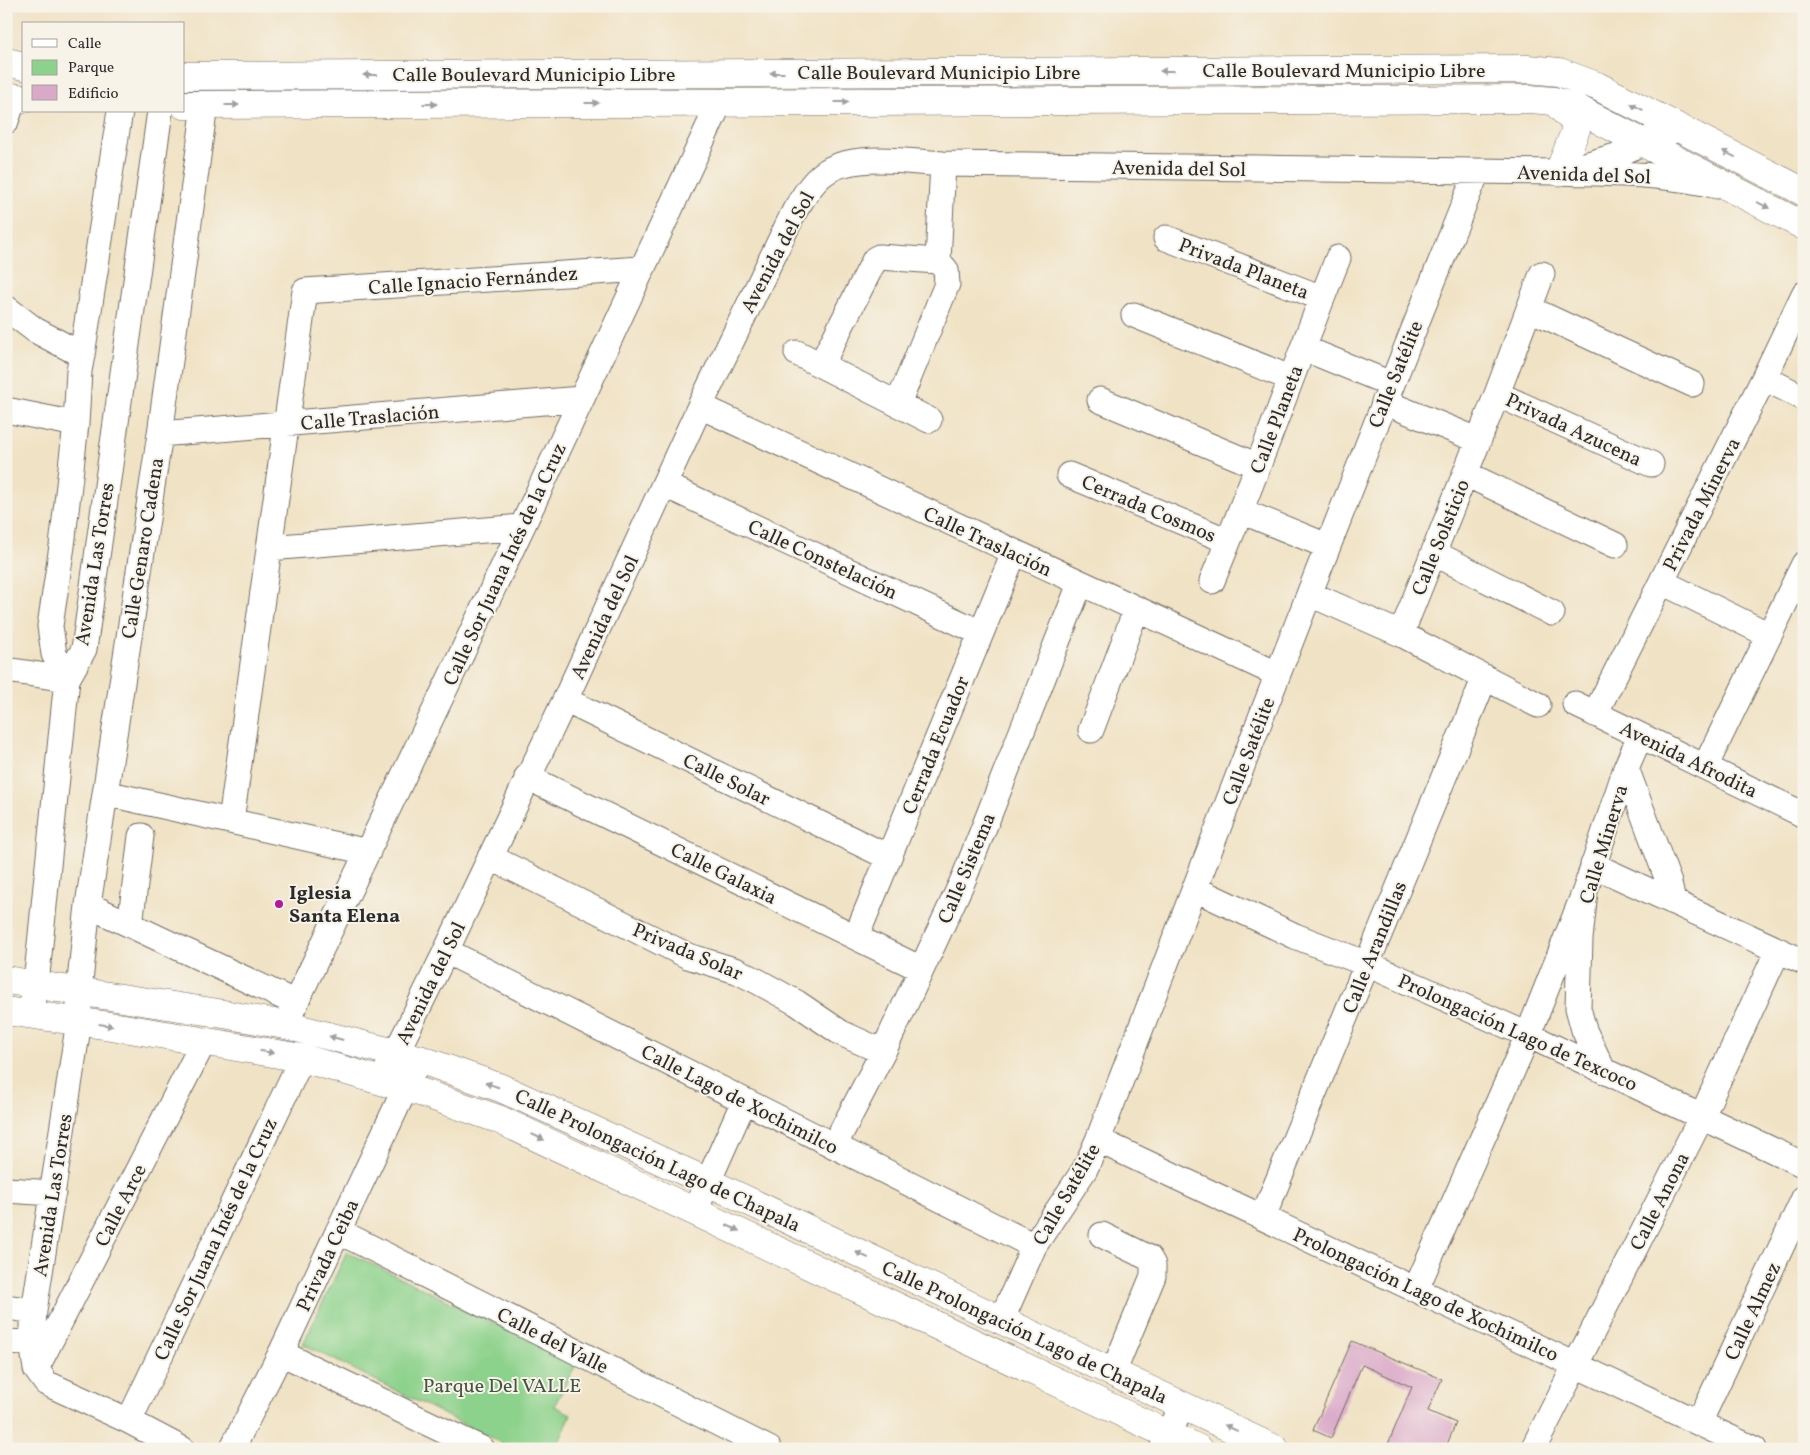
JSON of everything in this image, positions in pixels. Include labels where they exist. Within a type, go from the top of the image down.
[{"type":"main road","points":[[6,62],[22,66]]},
{"type":"main road","name":"Calle Boulevard Municipio Libre","points":[[185,76],[1528,69],[1559,72],[1597,86],[1804,192]]},
{"type":"main road","name":"Calle Boulevard Municipio Libre","points":[[194,105],[1530,99],[1554,101],[1574,107],[1804,226]]},
{"type":"main road","points":[[1554,101],[1573,120],[1576,129],[1559,172]]},
{"type":"main road","name":"Calle Prolongación Lago de Chapala","points":[[6,980],[79,991],[290,1014],[501,1088],[708,1182],[1275,1449]]},
{"type":"main road","name":"Calle Prolongación Lago de Chapala","points":[[19,1013],[79,1021],[302,1058],[393,1084],[498,1119],[695,1211],[1166,1442],[1199,1449]]},
{"type":"street","name":"Calle Sor Juana Inés de la Cruz","points":[[290,1014],[522,527],[720,102]]},
{"type":"street","name":"Calle Genaro Cadena","points":[[79,991],[88,905],[160,434],[194,105]]},
{"type":"street","points":[[66,679],[54,654],[50,626],[62,546],[76,424],[79,371],[120,112]]},
{"type":"street","name":"Avenida Las Torres","points":[[19,1013],[36,984],[66,679],[84,649],[160,112]]},
{"type":"street","points":[[1559,172],[1616,156],[1642,142],[1680,129]]},
{"type":"street","name":"Avenida del Sol","points":[[408,1056],[446,951],[565,700],[700,406],[795,210],[809,189],[823,174],[839,166],[860,162],[882,161],[943,164],[1559,172],[1672,178],[1736,191]]},
{"type":"street","points":[[938,261],[943,164]]},
{"type":"street","name":"Calle Satélite","points":[[1001,1321],[1034,1246],[1085,1169],[1098,1140],[1327,546],[1477,172]]},
{"type":"street","name":"Privada Planeta","points":[[1166,238],[1322,298]]},
{"type":"street","points":[[821,365],[875,260],[879,257],[938,261],[946,270],[947,284],[898,404]]},
{"type":"street","name":"Calle Planeta","points":[[1212,581],[1241,511],[1290,378],[1304,348],[1338,258]]},
{"type":"street","name":"Calle Ignacio Fernández","points":[[286,424],[305,291],[642,269]]},
{"type":"street","name":"Calle Solsticio","points":[[1401,634],[1466,474],[1542,274]]},
{"type":"street","name":"Privada Minerva","points":[[1585,709],[1662,582],[1804,294]]},
{"type":"street","points":[[6,308],[35,330],[82,355]]},
{"type":"street","points":[[1530,309],[1692,384]]},
{"type":"street","points":[[1134,315],[1290,378]]},
{"type":"street","points":[[1304,348],[1478,440]]},
{"type":"street","points":[[798,353],[929,420]]},
{"type":"street","points":[[1764,378],[1804,398]]},
{"type":"street","name":"Privada Azucena","points":[[1497,394],[1651,464]]},
{"type":"street","name":"Calle Traslación","points":[[160,434],[581,399]]},
{"type":"street","points":[[1100,400],[1258,466]]},
{"type":"street","name":"Calle Traslación","points":[[700,406],[1277,674]]},
{"type":"street","points":[[6,410],[76,424]]},
{"type":"street","points":[[231,821],[286,424]]},
{"type":"street","points":[[1466,474],[1615,545]]},
{"type":"street","name":"Cerrada Cosmos","points":[[1068,475],[1228,542]]},
{"type":"street","name":"Calle Constelación","points":[[665,485],[981,632]]},
{"type":"street","points":[[1241,511],[1327,546]]},
{"type":"street","points":[[269,548],[522,527]]},
{"type":"street","name":"Cerrada Ecuador","points":[[856,937],[1014,553]]},
{"type":"street","points":[[1434,553],[1552,612]]},
{"type":"street","points":[[1705,767],[1804,564]]},
{"type":"street","points":[[1662,582],[1769,635]]},
{"type":"street","name":"Calle Sistema","points":[[834,1146],[883,1052],[964,878],[1080,584]]},
{"type":"street","points":[[1310,594],[1401,634],[1538,705]]},
{"type":"street","points":[[1090,730],[1136,610]]},
{"type":"street","points":[[6,670],[66,679]]},
{"type":"street","name":"Calle Arandillas","points":[[1263,1217],[1484,677]]},
{"type":"street","name":"Calle Solar","points":[[565,700],[888,858]]},
{"type":"street","name":"Avenida Afrodita","points":[[1585,709],[1804,815]]},
{"type":"street","name":"Calle Minerva","points":[[1603,1070],[1584,1030],[1578,1008],[1580,939],[1585,891],[1626,768],[1640,736]]},
{"type":"street","points":[[1626,768],[1669,883],[1673,902]]},
{"type":"street","name":"Calle Galaxia","points":[[527,778],[922,969]]},
{"type":"street","points":[[105,793],[368,852]]},
{"type":"street","points":[[130,925],[141,836]]},
{"type":"street","name":"Privada Solar","points":[[490,857],[688,956],[737,971],[796,1003],[841,1033],[883,1052]]},
{"type":"street","points":[[1593,865],[1804,962]]},
{"type":"street","name":"Prolongación Lago de Texcoco","points":[[1195,889],[1296,936],[1367,964],[1528,1035],[1804,1165]]},
{"type":"street","points":[[1416,1290],[1528,1035],[1585,891]]},
{"type":"street","points":[[88,905],[130,925],[290,1014]]},
{"type":"street","name":"Calle Anona","points":[[1533,1449],[1702,1116],[1778,950]]},
{"type":"street","name":"Calle Lago de Xochimilco","points":[[446,951],[1034,1246]]},
{"type":"street","name":"Avenida Las Torres","points":[[79,991],[79,1021],[34,1311],[41,1341],[36,1369],[46,1383],[129,1421]]},
{"type":"street","name":"Calle Arce","points":[[41,1341],[204,1041]]},
{"type":"street","name":"Privada Ceiba","points":[[232,1449],[281,1353],[338,1231],[393,1084],[408,1056]]},
{"type":"street","name":"Calle Sor Juana Inés de la Cruz","points":[[129,1421],[302,1058]]},
{"type":"street","points":[[695,1211],[744,1100]]},
{"type":"street","name":"Prolongación Lago de Xochimilco","points":[[1098,1140],[1754,1449]]},
{"type":"street","points":[[6,1190],[53,1193]]},
{"type":"street","name":"Calle Almez","points":[[1699,1423],[1804,1198]]},
{"type":"street","name":"Calle del Valle","points":[[338,1231],[769,1449]]},
{"type":"street","points":[[1102,1235],[1149,1258],[1153,1265],[1154,1276],[1113,1373]]},
{"type":"street","points":[[6,1307],[34,1311]]},
{"type":"street","points":[[6,1343],[41,1341]]},
{"type":"street","points":[[281,1353],[482,1449]]},
{"type":"street","points":[[1166,1442],[1182,1406]]},
{"type":"street","points":[[129,1421],[182,1449]]},
{"type":"green space","name":"Parque Del VALLE","points":[[347,1252],[577,1363],[554,1406],[571,1414],[556,1449],[513,1449],[303,1344]]},
{"type":"building","points":[[1352,1341],[1442,1379],[1428,1411],[1456,1423],[1445,1449],[1386,1449],[1412,1387],[1362,1365],[1331,1438],[1313,1430]]},
{"type":"place","name":"Iglesia Santa Elena","points":[[279,904]]}]
